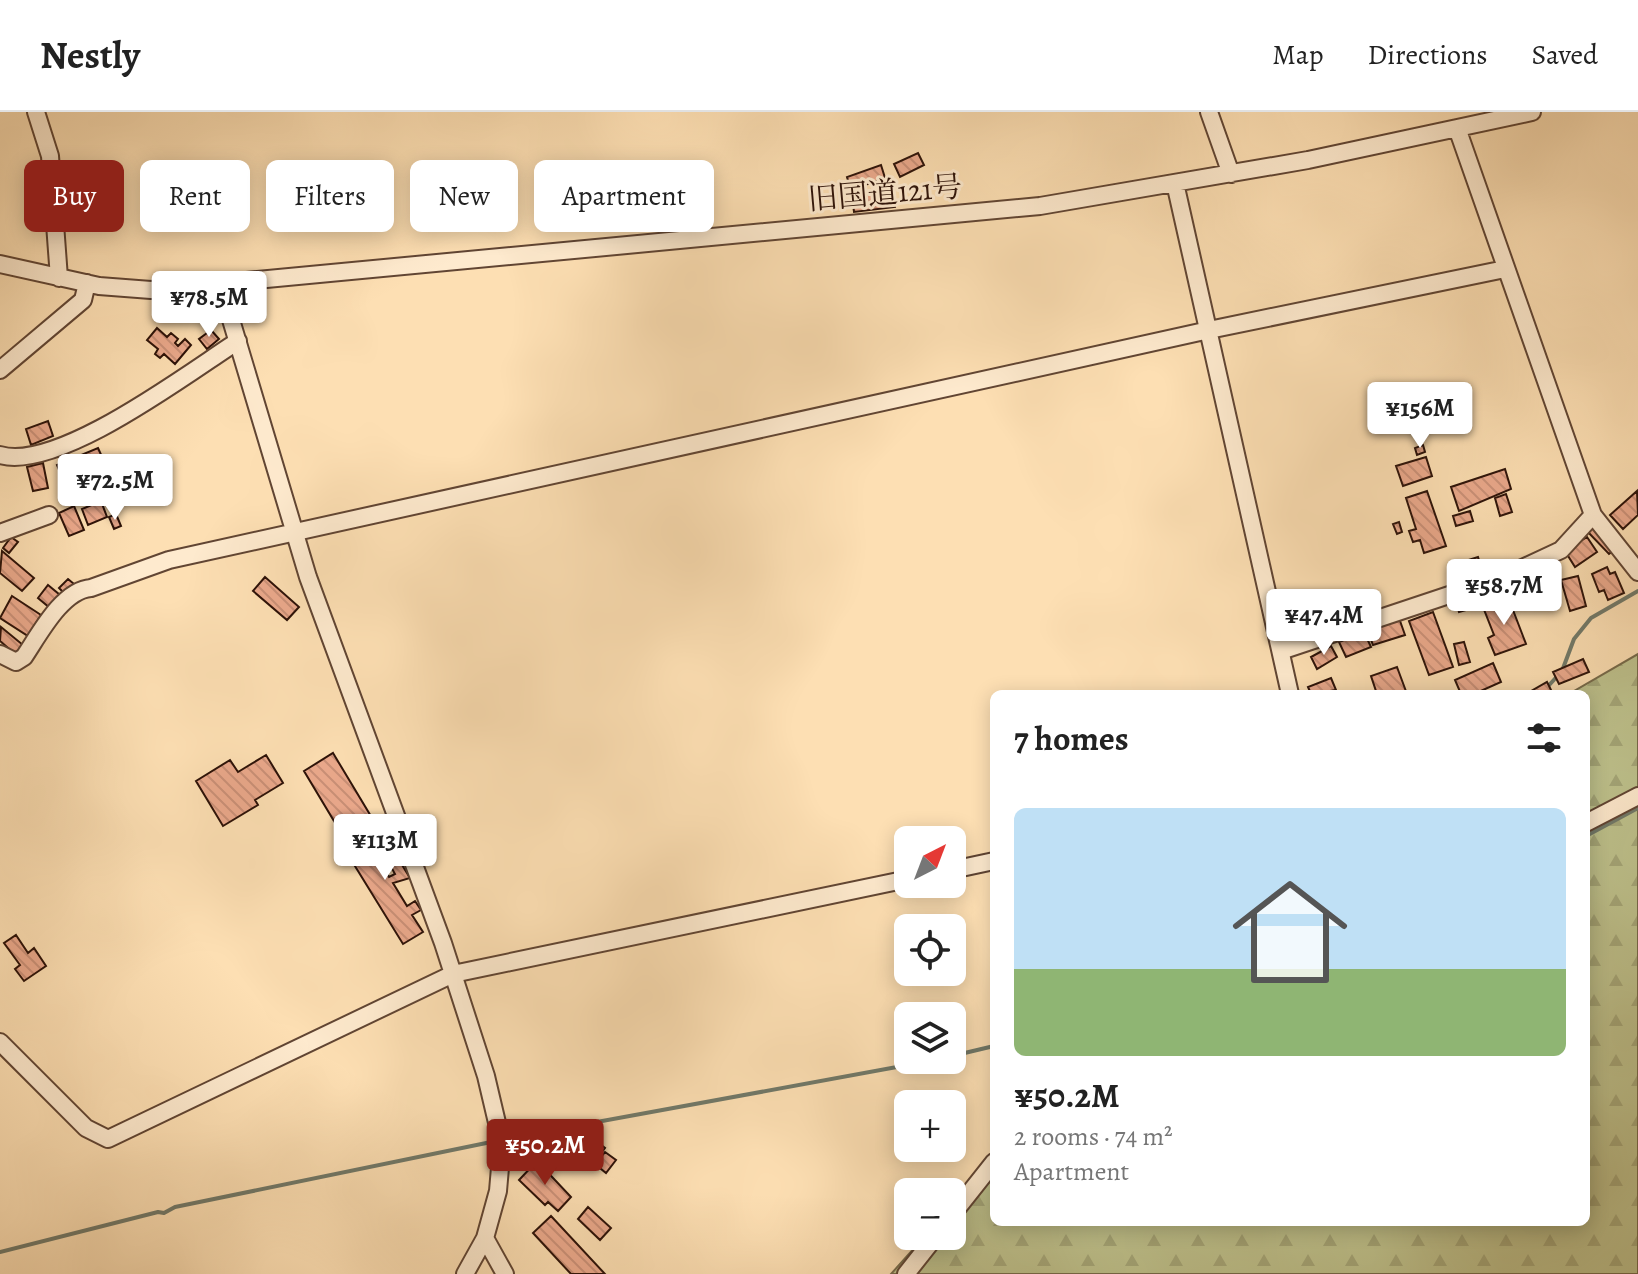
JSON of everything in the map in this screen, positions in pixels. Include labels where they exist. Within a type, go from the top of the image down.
[{"type":"street","points":[[36,112],[50,156],[59,278]]},
{"type":"street","points":[[1209,112],[1231,174]]},
{"type":"street","name":"旧国道121号","points":[[0,264],[87,283],[151,290],[1040,206],[1231,174],[1532,112]]},
{"type":"street","points":[[1457,128],[1593,515],[1638,572]]},
{"type":"street","points":[[1175,183],[1289,690]]},
{"type":"street","points":[[0,654],[16,662],[24,657],[78,589],[91,588],[169,560],[1209,330],[1505,269]]},
{"type":"street","points":[[0,370],[83,300],[87,283]]},
{"type":"street","points":[[220,283],[293,531],[453,974],[486,1076],[502,1144],[498,1191],[485,1238],[465,1274]]},
{"type":"street","points":[[0,455],[19,457],[45,451],[96,432],[238,341]]},
{"type":"street","points":[[0,533],[49,515]]},
{"type":"street","points":[[1281,651],[1503,577],[1561,550],[1593,515]]},
{"type":"street","points":[[1590,821],[1638,796]]},
{"type":"street","points":[[966,867],[990,862]]},
{"type":"street","points":[[0,1042],[86,1128],[108,1139],[453,974],[894,882]]},
{"type":"street","points":[[966,1197],[990,1167]]},
{"type":"street","points":[[485,1238],[505,1274]]},
{"type":"street","points":[[906,1274],[925,1250]]},
{"type":"green space","points":[[1638,654],[1638,1274],[891,1274],[912,1250],[966,1250],[966,1190],[990,1163],[990,1226],[1590,1226],[1590,690],[1576,690]]},
{"type":"building","points":[[918,153],[924,165],[900,177],[894,164]]},
{"type":"building","points":[[881,165],[885,178],[851,190],[847,177]]},
{"type":"building","points":[[893,192],[895,207],[854,212],[852,196]]},
{"type":"building","points":[[157,328],[167,337],[171,333],[178,339],[175,343],[178,346],[185,339],[191,345],[175,364],[164,354],[160,358],[155,354],[158,349],[147,340]]},
{"type":"building","points":[[211,330],[219,339],[207,349],[199,339]]},
{"type":"building","points":[[48,421],[53,436],[31,445],[26,429]]},
{"type":"building","points":[[1423,445],[1425,452],[1417,455],[1415,448]]},
{"type":"building","points":[[98,448],[103,459],[93,464],[104,490],[86,497],[77,477],[64,482],[57,465]]},
{"type":"building","points":[[1426,457],[1432,476],[1403,486],[1396,466]]},
{"type":"building","points":[[43,463],[48,488],[33,491],[27,467]]},
{"type":"building","points":[[1505,469],[1511,489],[1459,511],[1451,487]]},
{"type":"building","points":[[1427,491],[1446,546],[1424,553],[1420,540],[1413,542],[1409,531],[1416,529],[1406,498]]},
{"type":"building","points":[[1637,491],[1638,515],[1623,529],[1610,515]]},
{"type":"building","points":[[1506,494],[1512,512],[1500,516],[1495,498]]},
{"type":"building","points":[[101,501],[107,517],[88,525],[82,509]]},
{"type":"building","points":[[74,506],[84,530],[69,536],[59,513]]},
{"type":"building","points":[[1470,511],[1473,521],[1456,526],[1453,516]]},
{"type":"building","points":[[116,514],[121,526],[114,529],[109,517]]},
{"type":"building","points":[[1399,522],[1402,532],[1397,534],[1393,524]]},
{"type":"building","points":[[1593,526],[1614,550],[1609,554],[1587,531]]},
{"type":"building","points":[[11,537],[18,542],[9,553],[3,548]]},
{"type":"building","points":[[1587,537],[1597,552],[1575,567],[1565,551]]},
{"type":"building","points":[[2,551],[34,578],[22,591],[0,573]]},
{"type":"building","points":[[1478,557],[1483,573],[1461,580],[1456,564]]},
{"type":"building","points":[[1607,567],[1610,574],[1615,572],[1624,593],[1608,600],[1604,590],[1599,592],[1592,574]]},
{"type":"building","points":[[1578,576],[1586,606],[1570,611],[1561,580]]},
{"type":"building","points":[[265,577],[299,607],[287,620],[253,591]]},
{"type":"building","points":[[68,579],[74,584],[64,593],[59,588]]},
{"type":"building","points":[[48,585],[60,595],[50,608],[38,598]]},
{"type":"building","points":[[1483,589],[1487,604],[1459,612],[1455,598]]},
{"type":"building","points":[[12,596],[41,615],[28,636],[0,618]]},
{"type":"building","points":[[1508,597],[1526,644],[1495,655],[1488,638],[1494,635],[1483,607]]},
{"type":"building","points":[[1433,612],[1453,667],[1429,675],[1409,621]]},
{"type":"building","points":[[1399,618],[1405,635],[1373,645],[1367,629]]},
{"type":"building","points":[[1,627],[23,645],[15,654],[0,641]]},
{"type":"building","points":[[1364,632],[1371,647],[1346,657],[1339,642]]},
{"type":"building","points":[[1464,642],[1470,662],[1459,665],[1454,644]]},
{"type":"building","points":[[1331,646],[1337,657],[1317,669],[1311,657]]},
{"type":"building","points":[[1583,659],[1589,672],[1559,684],[1553,672]]},
{"type":"building","points":[[1493,663],[1501,682],[1483,690],[1459,690],[1455,680]]},
{"type":"building","points":[[1397,667],[1406,690],[1376,690],[1371,676]]},
{"type":"building","points":[[1331,678],[1336,690],[1309,690],[1308,687]]},
{"type":"building","points":[[1547,682],[1551,690],[1533,690]]},
{"type":"building","points":[[333,753],[372,818],[343,836],[304,771]]},
{"type":"building","points":[[266,755],[283,783],[255,800],[258,805],[223,826],[196,781],[230,760],[238,772]]},
{"type":"building","points":[[386,825],[399,846],[390,851],[385,843],[373,851],[389,877],[395,874],[390,865],[399,860],[410,878],[393,883],[407,906],[415,901],[421,910],[412,915],[423,932],[403,944],[342,845],[362,833],[368,842],[380,835],[377,830]]},
{"type":"building","points":[[16,935],[28,953],[34,948],[46,966],[24,981],[15,969],[20,965],[4,943]]},
{"type":"building","points":[[585,1132],[605,1148],[595,1161],[575,1144]]},
{"type":"building","points":[[605,1152],[616,1160],[606,1173],[595,1164]]},
{"type":"building","points":[[537,1161],[571,1197],[558,1211],[548,1202],[545,1205],[519,1180]]},
{"type":"building","points":[[588,1207],[611,1228],[600,1240],[578,1219]]},
{"type":"building","points":[[551,1216],[605,1274],[571,1274],[533,1233]]},
{"type":"waterway","points":[[1545,690],[1562,671],[1574,639],[1591,618],[1638,591]]},
{"type":"waterway","points":[[1590,834],[1638,808]]},
{"type":"waterway","points":[[966,1053],[990,1047]]},
{"type":"waterway","points":[[504,1139],[894,1068]]},
{"type":"waterway","points":[[0,1252],[164,1213],[175,1207],[496,1141]]}]
